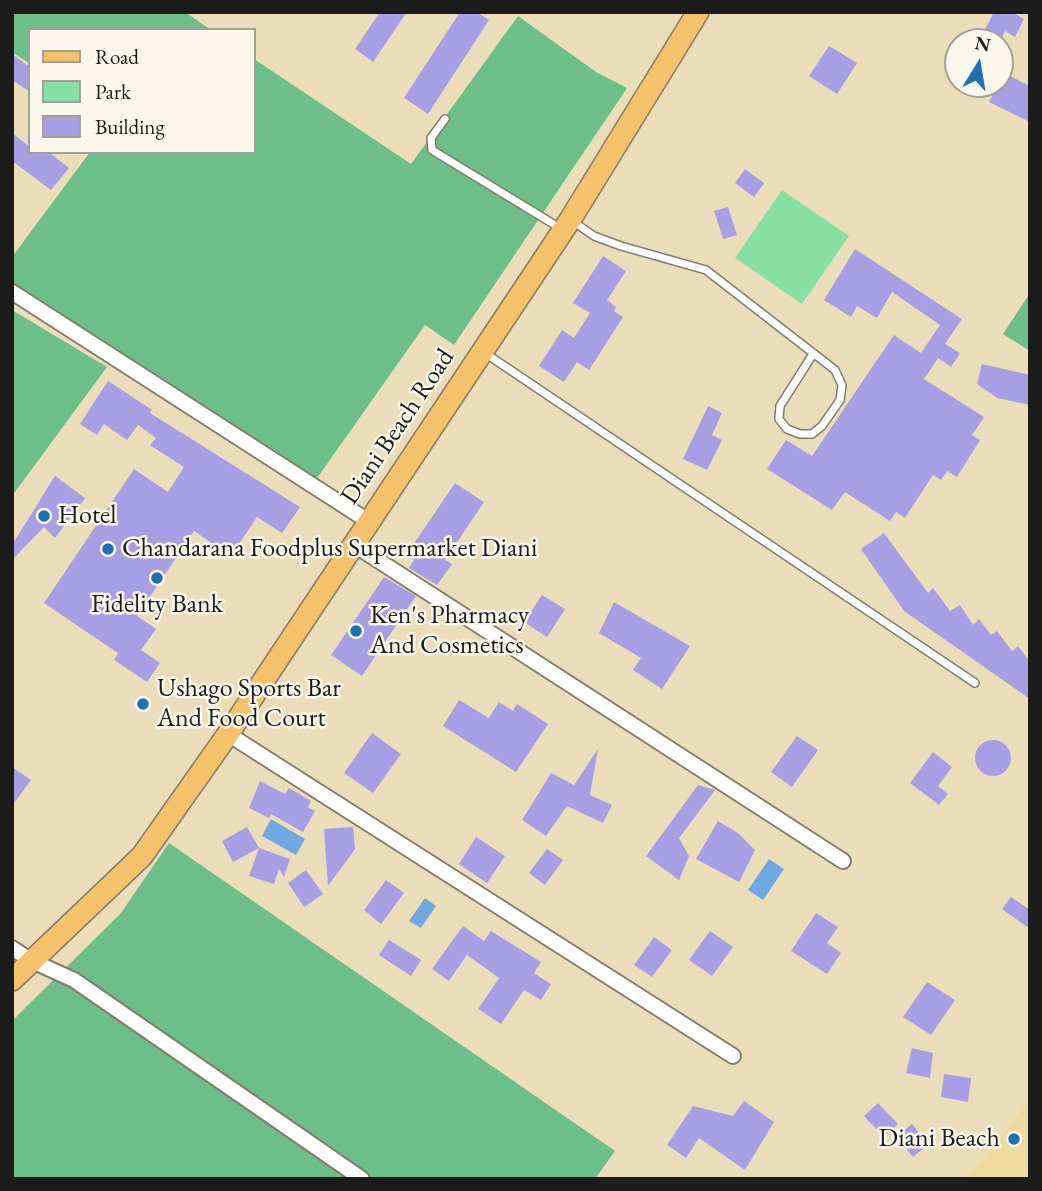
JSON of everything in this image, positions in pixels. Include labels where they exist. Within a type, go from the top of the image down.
[{"type":"main road","name":"Diani Beach Road","points":[[12,980],[142,856],[228,734],[567,225],[698,12]]},
{"type":"street","points":[[12,292],[369,521]]},
{"type":"street","points":[[353,544],[843,861]]},
{"type":"street","points":[[228,734],[733,1056]]},
{"type":"street","points":[[12,948],[30,960],[74,980],[362,1179]]},
{"type":"lane","points":[[445,119],[431,138],[432,150],[567,225],[621,246],[706,270],[813,354],[838,374],[842,394],[822,426],[812,434],[800,434],[787,429],[779,419],[780,406],[813,354]]},
{"type":"lane","points":[[483,351],[975,683]]},
{"type":"green space","points":[[12,12],[185,12],[208,28],[28,28],[28,63],[12,52]]},
{"type":"green space","points":[[518,16],[596,72],[627,88],[454,345],[425,325],[315,481],[12,285],[12,257],[89,154],[256,154],[256,60],[411,164]]},
{"type":"green space","points":[[782,190],[849,236],[802,304],[735,258]]},
{"type":"green space","points":[[1030,293],[1030,351],[1003,334]]},
{"type":"green space","points":[[12,310],[107,367],[12,496]]},
{"type":"green space","points":[[169,843],[615,1151],[595,1179],[12,1179],[12,1021],[121,913]]},
{"type":"sand","name":"Diani Beach","points":[[1030,1100],[1030,1179],[966,1179]]},
{"type":"water","points":[[271,819],[305,839],[296,855],[262,836]]},
{"type":"water","points":[[769,859],[784,869],[763,900],[748,890]]},
{"type":"water","points":[[425,898],[436,906],[421,928],[409,921]]},
{"type":"building","points":[[380,12],[407,12],[373,62],[355,49]]},
{"type":"building","points":[[460,12],[477,12],[489,20],[428,114],[404,98]]},
{"type":"building","points":[[994,12],[1012,12],[1024,19],[1015,37],[1014,28],[986,28]]},
{"type":"building","points":[[829,46],[857,63],[837,94],[809,76]]},
{"type":"building","points":[[12,54],[28,66],[28,91],[12,80]]},
{"type":"building","points":[[1014,78],[1030,86],[1030,122],[989,102],[991,98],[1014,98]]},
{"type":"building","points":[[12,133],[28,145],[28,154],[52,154],[69,168],[51,190],[12,161]]},
{"type":"building","points":[[745,169],[764,183],[754,197],[735,183]]},
{"type":"building","points":[[728,207],[737,235],[723,239],[714,211]]},
{"type":"building","points":[[855,249],[962,319],[945,344],[960,353],[951,367],[938,358],[924,379],[984,417],[972,435],[980,440],[957,477],[947,471],[941,480],[933,475],[905,518],[896,512],[890,521],[845,492],[832,510],[767,469],[786,440],[812,456],[894,335],[921,353],[940,325],[892,292],[877,318],[857,306],[851,317],[824,300]]},
{"type":"building","points":[[603,256],[626,271],[607,300],[616,307],[614,311],[623,317],[589,370],[577,362],[564,382],[539,366],[562,330],[574,338],[590,313],[573,303]]},
{"type":"building","points":[[982,364],[1030,375],[1030,405],[997,398],[977,384]]},
{"type":"building","points":[[108,381],[152,410],[150,413],[300,507],[282,533],[257,517],[231,556],[194,531],[137,616],[156,629],[141,650],[160,663],[147,682],[114,660],[118,653],[44,603],[134,469],[168,492],[184,467],[150,445],[156,438],[138,425],[127,440],[104,424],[97,435],[80,424]]},
{"type":"building","points":[[708,406],[722,413],[712,435],[722,440],[707,470],[683,459]]},
{"type":"building","name":"Hotel","points":[[55,476],[85,498],[55,538],[44,527],[12,560],[12,545]]},
{"type":"building","points":[[455,483],[484,502],[445,560],[452,564],[437,585],[409,568],[414,560],[406,555]]},
{"type":"building","points":[[884,533],[928,593],[933,588],[950,611],[960,605],[973,625],[979,619],[991,635],[997,631],[1012,651],[1018,646],[1030,662],[1030,699],[904,611],[861,549]]},
{"type":"building","points":[[384,577],[416,596],[362,676],[331,655]]},
{"type":"building","points":[[542,595],[565,609],[547,637],[524,622]]},
{"type":"building","points":[[614,602],[690,646],[662,689],[633,670],[641,658],[599,633]]},
{"type":"building","points":[[459,700],[489,718],[499,702],[513,711],[517,704],[548,724],[516,772],[443,726]]},
{"type":"building","points":[[372,733],[401,754],[373,793],[344,773]]},
{"type":"building","points":[[797,736],[818,750],[792,787],[771,772]]},
{"type":"building","points":[[993,740],[1006,745],[1011,758],[1006,771],[993,776],[980,771],[975,758],[980,745]]},
{"type":"building","points":[[598,749],[590,795],[612,805],[603,823],[567,806],[546,836],[522,820],[551,773],[574,785]]},
{"type":"building","points":[[933,752],[952,767],[938,786],[948,794],[939,805],[910,783]]},
{"type":"building","points":[[12,767],[31,780],[12,806]]},
{"type":"building","points":[[260,781],[285,794],[289,788],[311,801],[308,807],[315,811],[303,832],[271,814],[269,818],[249,808]]},
{"type":"building","points":[[698,785],[715,790],[679,838],[689,856],[679,880],[646,856]]},
{"type":"building","points":[[718,821],[738,833],[755,850],[739,882],[696,859]]},
{"type":"building","points":[[247,827],[259,848],[233,862],[222,841]]},
{"type":"building","points":[[353,827],[355,849],[328,886],[324,829]]},
{"type":"building","points":[[476,837],[505,856],[487,883],[459,864]]},
{"type":"building","points":[[259,848],[290,859],[284,877],[279,869],[274,884],[249,876]]},
{"type":"building","points":[[547,849],[563,860],[545,885],[529,873]]},
{"type":"building","points":[[306,870],[323,894],[304,907],[288,883]]},
{"type":"building","points":[[386,880],[404,893],[381,924],[364,910]]},
{"type":"building","points":[[1011,897],[1030,910],[1030,929],[1002,909]]},
{"type":"building","points":[[816,913],[838,927],[827,943],[841,953],[827,974],[791,951]]},
{"type":"building","points":[[463,926],[484,941],[491,931],[541,962],[534,973],[551,984],[541,1000],[524,990],[501,1024],[478,1009],[499,978],[467,955],[449,981],[432,969]]},
{"type":"building","points":[[710,931],[733,947],[712,976],[689,960]]},
{"type":"building","points":[[654,937],[672,950],[652,977],[634,965]]},
{"type":"building","points":[[389,940],[421,960],[411,976],[379,955]]},
{"type":"building","points":[[927,982],[955,1000],[931,1035],[903,1017]]},
{"type":"building","points":[[912,1048],[933,1053],[930,1078],[906,1073]]},
{"type":"building","points":[[944,1074],[971,1078],[968,1102],[941,1097]]},
{"type":"building","points":[[744,1101],[774,1122],[745,1170],[699,1138],[686,1158],[667,1145],[693,1106],[733,1116]]},
{"type":"building","points":[[878,1103],[898,1124],[884,1137],[864,1116]]},
{"type":"building","points":[[912,1124],[929,1144],[913,1157],[896,1137]]},
{"type":"place","name":"Hotel","points":[[44,516]]},
{"type":"place","name":"Chandarana Foodplus Supermarket Diani","points":[[108,549]]},
{"type":"place","name":"Fidelity Bank","points":[[157,578]]},
{"type":"place","name":"Ken's Pharmacy And Cosmetics","points":[[356,631]]},
{"type":"place","name":"Ushago Sports Bar And Food Court","points":[[143,704]]},
{"type":"place","name":"Diani Beach","points":[[1014,1139]]}]
